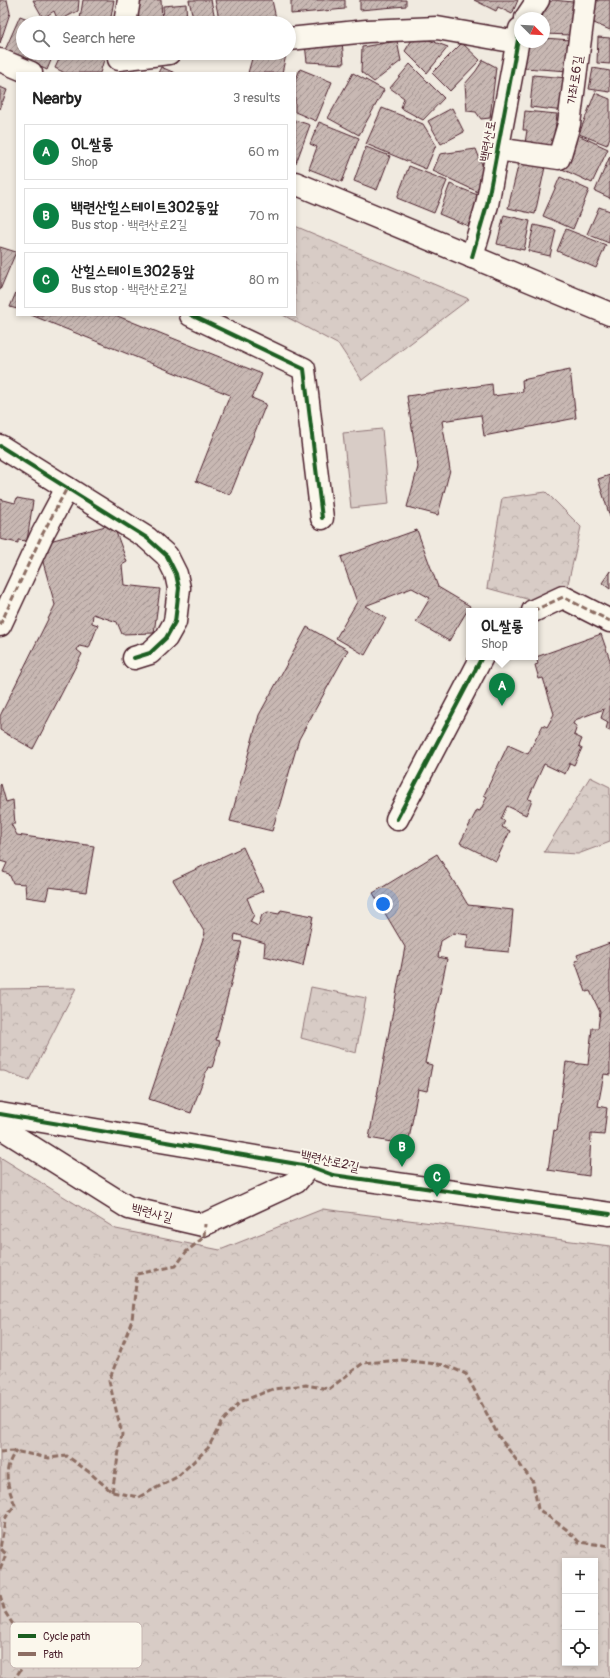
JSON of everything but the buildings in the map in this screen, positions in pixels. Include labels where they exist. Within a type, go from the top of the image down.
[{"type":"street","points":[[126,16],[129,0]]},
{"type":"street","points":[[530,12],[538,0]]},
{"type":"street","name":"가좌로6길","points":[[497,149],[559,158],[569,124],[585,0]]},
{"type":"street","name":"백련산로","points":[[296,39],[367,31],[437,28],[514,36]]},
{"type":"street","name":"백련산로","points":[[472,257],[487,205],[517,48]]},
{"type":"street","points":[[0,60],[29,72]]},
{"type":"street","points":[[119,62],[130,60]]},
{"type":"street","points":[[296,183],[610,313]]},
{"type":"street","points":[[193,316],[304,369],[322,518]]},
{"type":"street","points":[[0,446],[147,538],[167,556],[176,574],[179,588],[175,622],[166,638],[150,653],[134,658]]},
{"type":"street","points":[[0,625],[42,535],[67,488]]},
{"type":"street","points":[[538,609],[563,597],[610,621]]},
{"type":"street","points":[[397,820],[480,660]]},
{"type":"street","name":"백련산로2길","points":[[0,1114],[309,1166],[332,1175],[610,1214]]},
{"type":"street","name":"백련사길","points":[[0,1128],[129,1208],[203,1226],[296,1182],[309,1166]]},
{"type":"green space","points":[[296,226],[469,299],[362,380],[339,345],[285,316],[296,316]]},
{"type":"green space","points":[[382,429],[389,504],[351,508],[343,433]]},
{"type":"green space","points":[[546,492],[581,527],[567,588],[534,601],[487,588],[502,498]]},
{"type":"green space","points":[[590,777],[610,787],[610,842],[578,854],[544,852]]},
{"type":"green space","points":[[311,987],[366,998],[356,1053],[301,1038]]},
{"type":"green space","points":[[76,988],[29,1080],[0,1071],[0,989]]},
{"type":"green space","points":[[0,1157],[116,1229],[220,1250],[323,1209],[610,1246],[610,1678],[0,1678]]},
{"type":"marked path","points":[[0,625],[42,535],[67,488]]},
{"type":"marked path","points":[[538,609],[563,597],[610,621]]},
{"type":"marked path","points":[[112,1492],[122,1434],[109,1381],[132,1320],[137,1274],[176,1266],[186,1252],[204,1237],[205,1224]]},
{"type":"marked path","points":[[0,1452],[14,1451],[49,1458],[67,1456],[89,1472],[112,1492],[139,1497],[177,1477],[208,1448],[221,1423],[240,1402],[273,1389],[306,1385],[329,1389],[363,1363],[402,1360],[445,1365],[466,1374],[499,1437],[533,1482],[538,1509],[566,1529],[579,1542],[610,1546]]},
{"type":"marked path","points":[[0,1570],[6,1554],[0,1548],[6,1517],[15,1505],[8,1484],[7,1471],[16,1451]]},
{"type":"marked path","points":[[0,1595],[5,1612],[11,1622]]},
{"type":"marked path","points":[[15,1678],[22,1668]]},
{"type":"cycle path","points":[[472,257],[487,205],[516,48]]},
{"type":"cycle path","points":[[193,316],[304,369],[322,518]]},
{"type":"cycle path","points":[[0,446],[147,538],[167,556],[176,574],[179,588],[175,622],[166,638],[150,653],[134,658]]},
{"type":"cycle path","points":[[397,819],[480,660]]},
{"type":"cycle path","points":[[0,1114],[309,1166],[333,1175],[610,1214]]},
{"type":"place","name":"OL쌀롱","points":[[502,706]]},
{"type":"place","name":"백련산힐스테이트302동앞","points":[[402,1167]]},
{"type":"place","name":"산힐스테이트302동앞","points":[[437,1197]]}]
